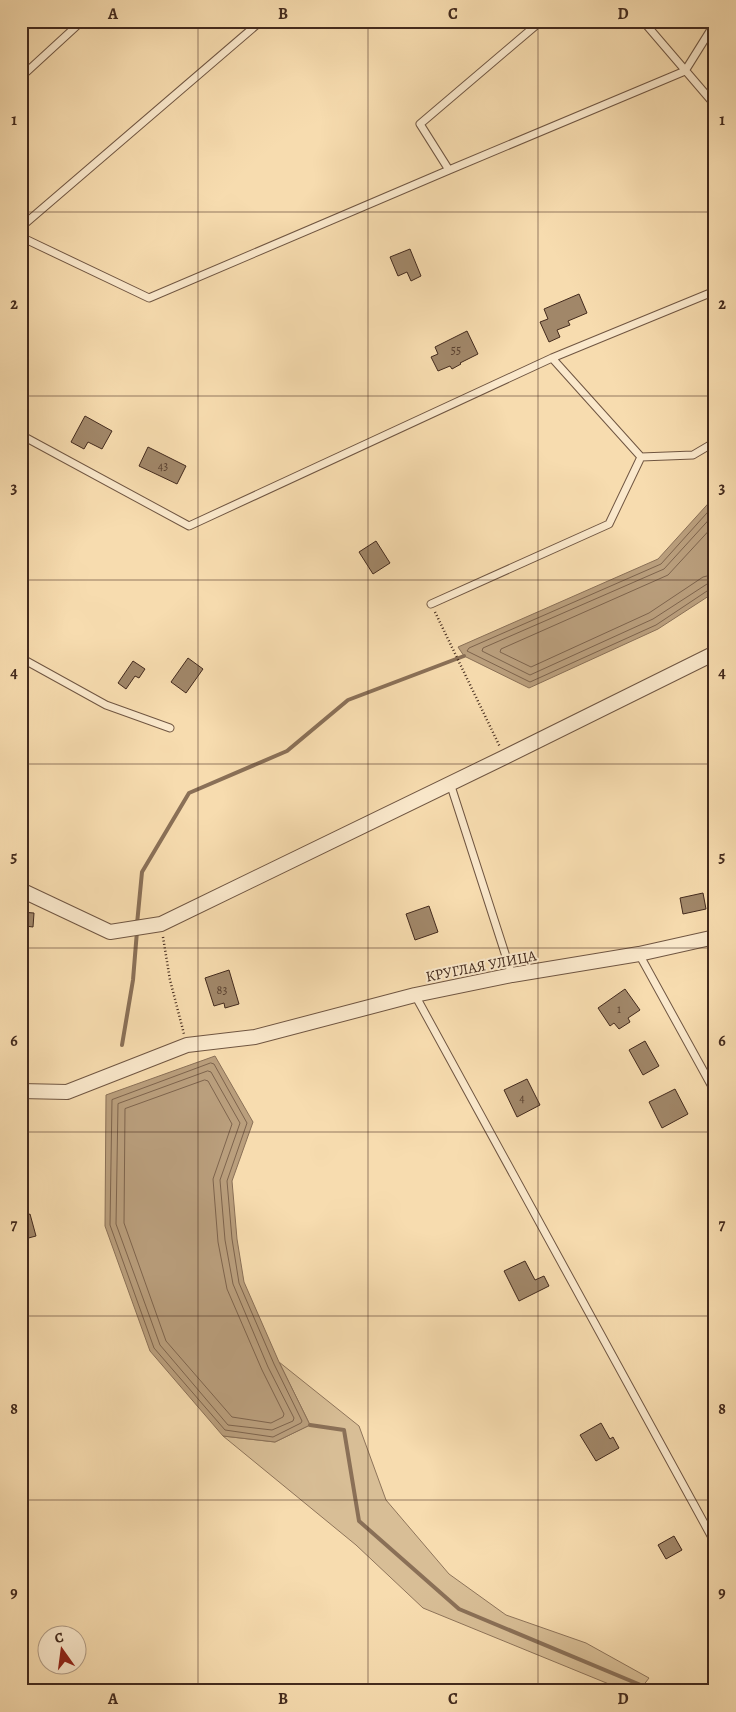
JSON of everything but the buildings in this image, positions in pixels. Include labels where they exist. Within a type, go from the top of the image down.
[{"type":"street","points":[[21,890],[110,932],[161,924],[506,757],[715,652]]},
{"type":"street","name":"КРУГЛАЯ УЛИЦА","points":[[21,1090],[66,1092],[187,1045],[255,1037],[415,996],[512,975],[639,954],[715,938]]},
{"type":"lane","points":[[21,77],[82,21]]},
{"type":"lane","points":[[21,227],[261,21]]},
{"type":"lane","points":[[449,170],[420,124],[541,21]]},
{"type":"lane","points":[[643,21],[715,105]]},
{"type":"lane","points":[[21,237],[149,298],[685,71],[715,23]]},
{"type":"lane","points":[[21,435],[189,526],[552,358],[715,291]]},
{"type":"lane","points":[[552,358],[641,457]]},
{"type":"lane","points":[[641,457],[693,455],[715,442]]},
{"type":"lane","points":[[431,604],[609,524],[641,457]]},
{"type":"lane","points":[[21,658],[106,705],[170,728]]},
{"type":"lane","points":[[450,783],[512,975]]},
{"type":"lane","points":[[639,954],[715,1092]]},
{"type":"lane","points":[[415,996],[715,1544]]},
{"type":"path","points":[[431,604],[506,757]]},
{"type":"path","points":[[161,924],[170,980],[187,1045]]},
{"type":"shaded area","points":[[279,1362],[359,1426],[386,1500],[449,1574],[506,1615],[586,1643],[649,1678],[639,1691],[626,1691],[423,1608],[356,1545],[223,1436],[275,1442],[310,1425]]},
{"type":"water","points":[[715,496],[715,592],[658,629],[529,688],[464,656],[458,647],[658,559]]},
{"type":"water","points":[[215,1056],[253,1122],[232,1181],[237,1239],[244,1282],[279,1362],[310,1425],[275,1442],[223,1436],[150,1351],[105,1226],[106,1095]]},
{"type":"waterway","points":[[137,924],[142,872],[189,793],[287,751],[348,700],[464,656]]},
{"type":"waterway","points":[[122,1045],[133,980],[137,931]]},
{"type":"waterway","points":[[310,1425],[344,1430],[359,1521],[459,1609],[655,1691]]}]
